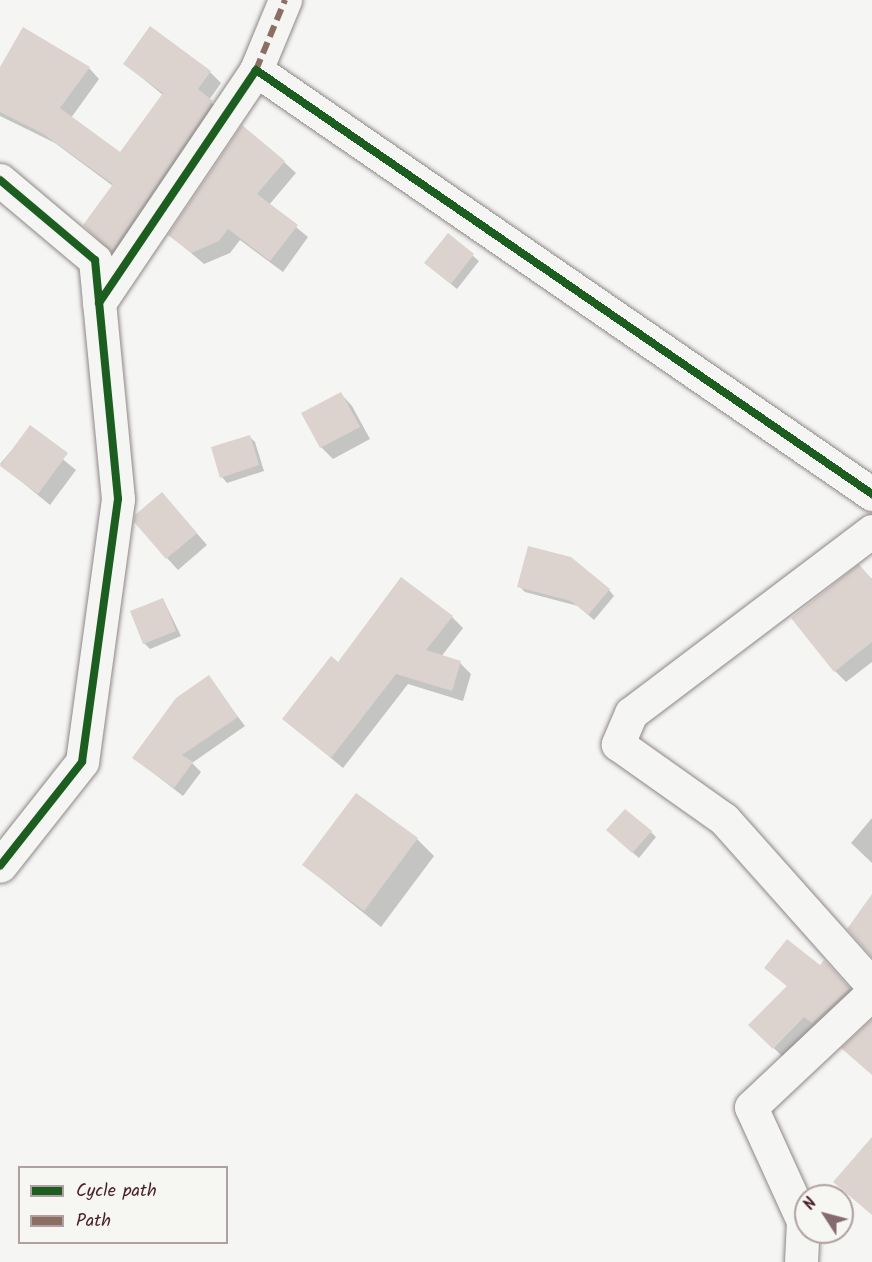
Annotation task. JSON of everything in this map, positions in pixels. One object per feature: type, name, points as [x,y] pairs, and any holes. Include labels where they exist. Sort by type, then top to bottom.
[{"type":"street","points":[[99,303],[256,70],[285,0]]},
{"type":"street","points":[[256,70],[872,494]]},
{"type":"street","points":[[0,180],[94,260],[118,499],[82,762],[0,866]]},
{"type":"street","points":[[872,531],[631,713],[618,744],[724,819],[872,986]]},
{"type":"street","points":[[801,1262],[803,1221],[751,1107],[872,993]]},
{"type":"building","points":[[150,26],[211,71],[198,89],[213,101],[111,252],[83,225],[113,184],[42,133],[0,112],[0,67],[23,27],[90,67],[60,108],[120,152],[163,93],[123,64]]},
{"type":"building","points":[[242,125],[285,161],[257,194],[298,225],[270,261],[228,229],[219,241],[191,253],[168,235]]},
{"type":"building","points":[[448,233],[474,254],[451,284],[424,263]]},
{"type":"building","points":[[341,392],[360,427],[320,448],[301,413]]},
{"type":"building","points":[[30,425],[68,453],[38,494],[0,466]]},
{"type":"building","points":[[250,435],[259,465],[220,478],[211,447]]},
{"type":"building","points":[[162,492],[197,533],[166,559],[134,522],[135,515]]},
{"type":"building","points":[[528,546],[571,557],[610,589],[588,615],[571,601],[517,587]]},
{"type":"building","points":[[859,564],[872,580],[872,642],[834,672],[791,618]]},
{"type":"building","points":[[401,577],[453,616],[426,650],[461,661],[452,691],[396,674],[331,758],[282,719],[331,656],[338,662]]},
{"type":"building","points":[[163,598],[176,631],[143,644],[130,611]]},
{"type":"building","points":[[209,675],[238,717],[182,755],[193,762],[174,788],[132,758],[176,698]]},
{"type":"building","points":[[356,793],[418,838],[364,911],[302,865]]},
{"type":"building","points":[[625,809],[652,831],[632,853],[606,830]]},
{"type":"building","points":[[872,894],[872,957],[847,929]]},
{"type":"building","points":[[787,939],[820,965],[824,960],[850,988],[812,1023],[804,1017],[773,1049],[748,1025],[787,986],[764,968]]},
{"type":"building","points":[[872,1019],[872,1075],[841,1048]]},
{"type":"building","points":[[872,1137],[872,1215],[854,1200],[854,1184],[833,1182]]},
{"type":"marked path","points":[[256,70],[285,0]]},
{"type":"cycle path","points":[[99,303],[256,70],[872,494]]},
{"type":"cycle path","points":[[0,180],[95,260],[118,499],[82,762],[0,866]]}]
